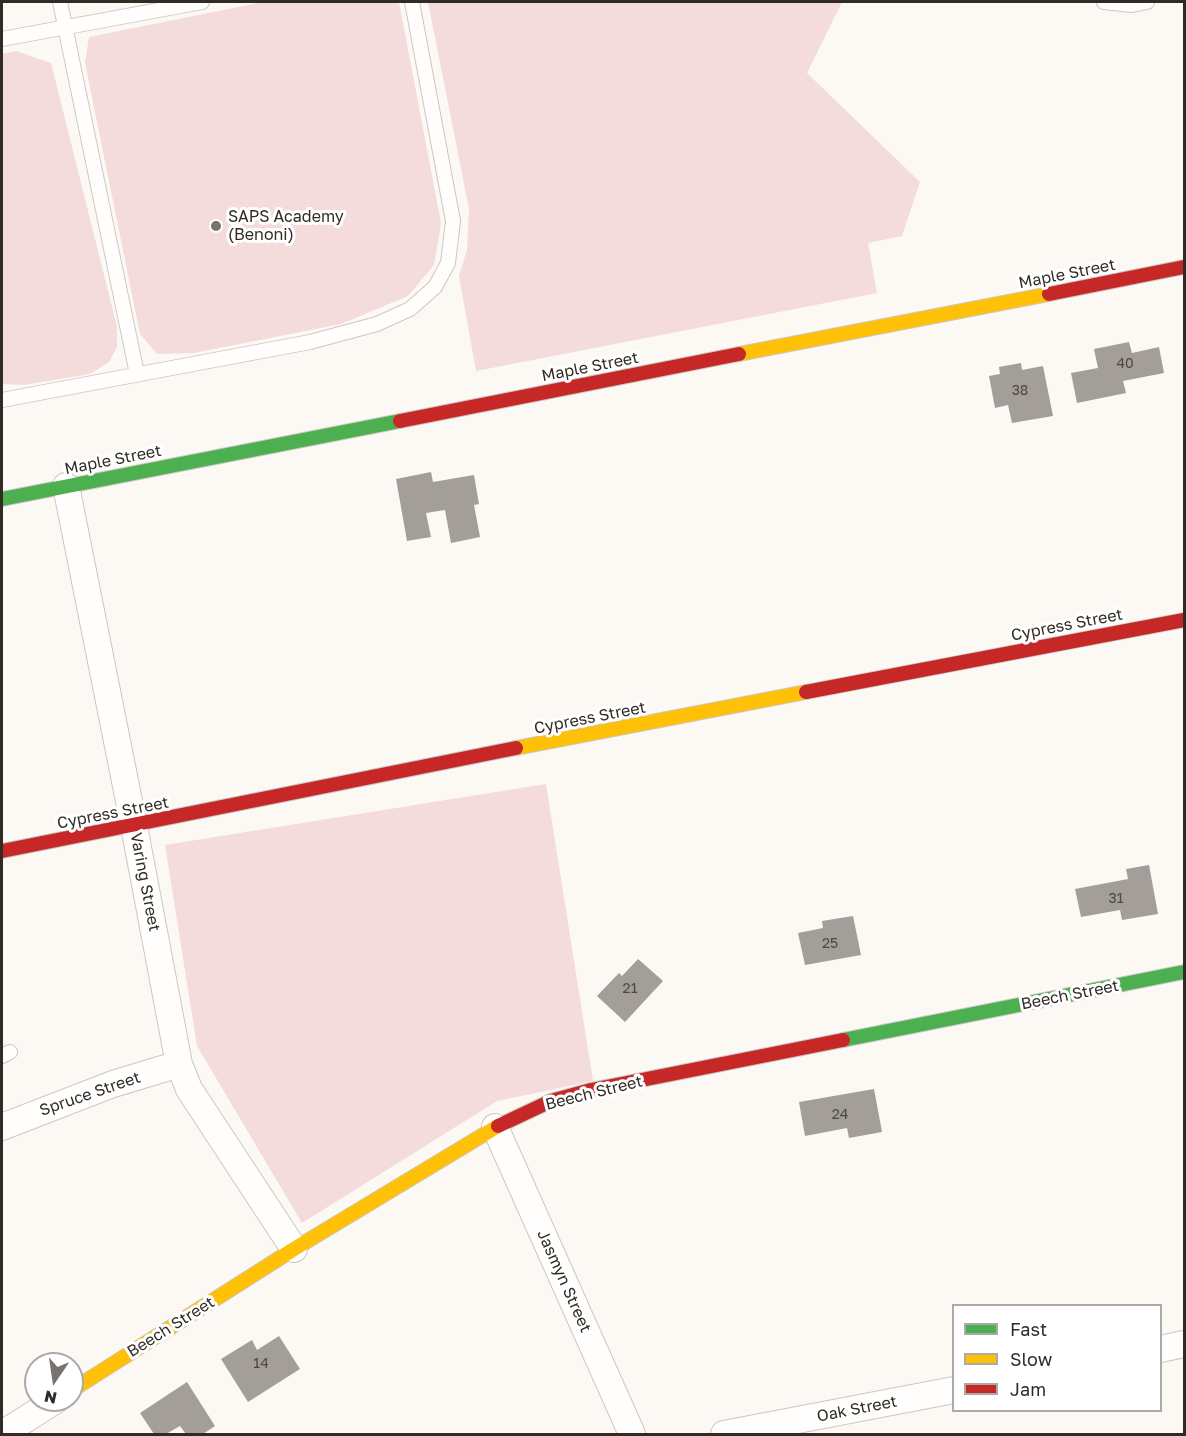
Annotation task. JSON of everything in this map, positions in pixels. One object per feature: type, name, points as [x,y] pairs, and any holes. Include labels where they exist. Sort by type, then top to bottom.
[{"type":"street","name":"Maple Street","points":[[2,499],[1185,267]]},
{"type":"street","name":"Varing Street","points":[[66,486],[179,1064],[189,1089],[294,1249]]},
{"type":"street","name":"Cypress Street","points":[[2,851],[543,743],[1185,620]]},
{"type":"street","name":"Beech Street","points":[[84,1382],[294,1249],[495,1127],[551,1101],[591,1090],[1185,972]]},
{"type":"street","name":"Spruce Street","points":[[2,1127],[113,1084],[179,1064]]},
{"type":"street","name":"Jasmyn Street","points":[[495,1127],[632,1434]]},
{"type":"street","points":[[1162,1349],[1185,1344]]},
{"type":"street","name":"Oak Street","points":[[724,1434],[952,1390]]},
{"type":"street","points":[[2,1434],[37,1412]]},
{"type":"lane","points":[[60,2],[137,374]]},
{"type":"lane","points":[[2,39],[201,2]]},
{"type":"lane","points":[[2,400],[310,342],[377,324],[410,309],[435,287],[448,263],[453,220],[412,2]]},
{"type":"lane","points":[[1104,2],[1132,5],[1147,2]]},
{"type":"shaded area","points":[[263,2],[399,2],[441,223],[434,265],[408,296],[341,324],[194,353],[157,354],[140,334],[85,63],[89,37]]},
{"type":"shaded area","points":[[428,2],[842,2],[807,73],[920,182],[902,236],[868,243],[877,293],[476,371],[459,276],[467,250],[469,209]]},
{"type":"shaded area","points":[[16,51],[51,63],[117,327],[117,347],[109,362],[90,374],[24,385],[2,384],[2,54]]},
{"type":"shaded area","points":[[546,784],[593,1081],[497,1101],[302,1223],[197,1046],[165,845]]},
{"type":"building","points":[[1129,342],[1132,353],[1159,347],[1164,373],[1123,381],[1126,393],[1077,403],[1071,373],[1098,368],[1094,349]]},
{"type":"building","points":[[1021,363],[1022,370],[1043,366],[1053,416],[1012,423],[1008,405],[995,408],[989,376],[1000,374],[999,367]]},
{"type":"building","points":[[431,472],[433,482],[474,475],[479,504],[474,505],[480,537],[451,543],[445,510],[426,513],[431,537],[407,541],[396,479]]},
{"type":"building","points":[[1149,865],[1158,914],[1122,920],[1120,910],[1081,917],[1075,889],[1128,879],[1126,869]]},
{"type":"building","points":[[853,916],[861,955],[805,965],[798,933],[823,928],[822,921]]},
{"type":"building","points":[[638,959],[663,981],[625,1022],[597,996],[619,973],[622,976]]},
{"type":"building","points":[[874,1089],[882,1132],[849,1138],[847,1128],[805,1136],[799,1102]]},
{"type":"building","points":[[279,1336],[300,1369],[248,1402],[221,1359],[252,1340],[257,1350]]},
{"type":"building","points":[[187,1382],[215,1426],[203,1434],[186,1434],[180,1426],[166,1434],[154,1434],[140,1413]]},
{"type":"traffic: fast","points":[[2,499],[400,421]]},
{"type":"traffic: fast","points":[[843,1040],[1184,972]]},
{"type":"traffic: slow","points":[[739,354],[1049,294]]},
{"type":"traffic: slow","points":[[516,748],[806,692]]},
{"type":"traffic: slow","points":[[84,1382],[294,1249],[498,1126]]},
{"type":"traffic: jam","points":[[1049,294],[1184,267]]},
{"type":"traffic: jam","points":[[400,421],[739,354]]},
{"type":"traffic: jam","points":[[806,692],[1184,620]]},
{"type":"traffic: jam","points":[[2,851],[516,748]]},
{"type":"traffic: jam","points":[[498,1126],[551,1101],[591,1090],[843,1040]]},
{"type":"place","name":"SAPS Academy (Benoni)","points":[[216,226]]}]
